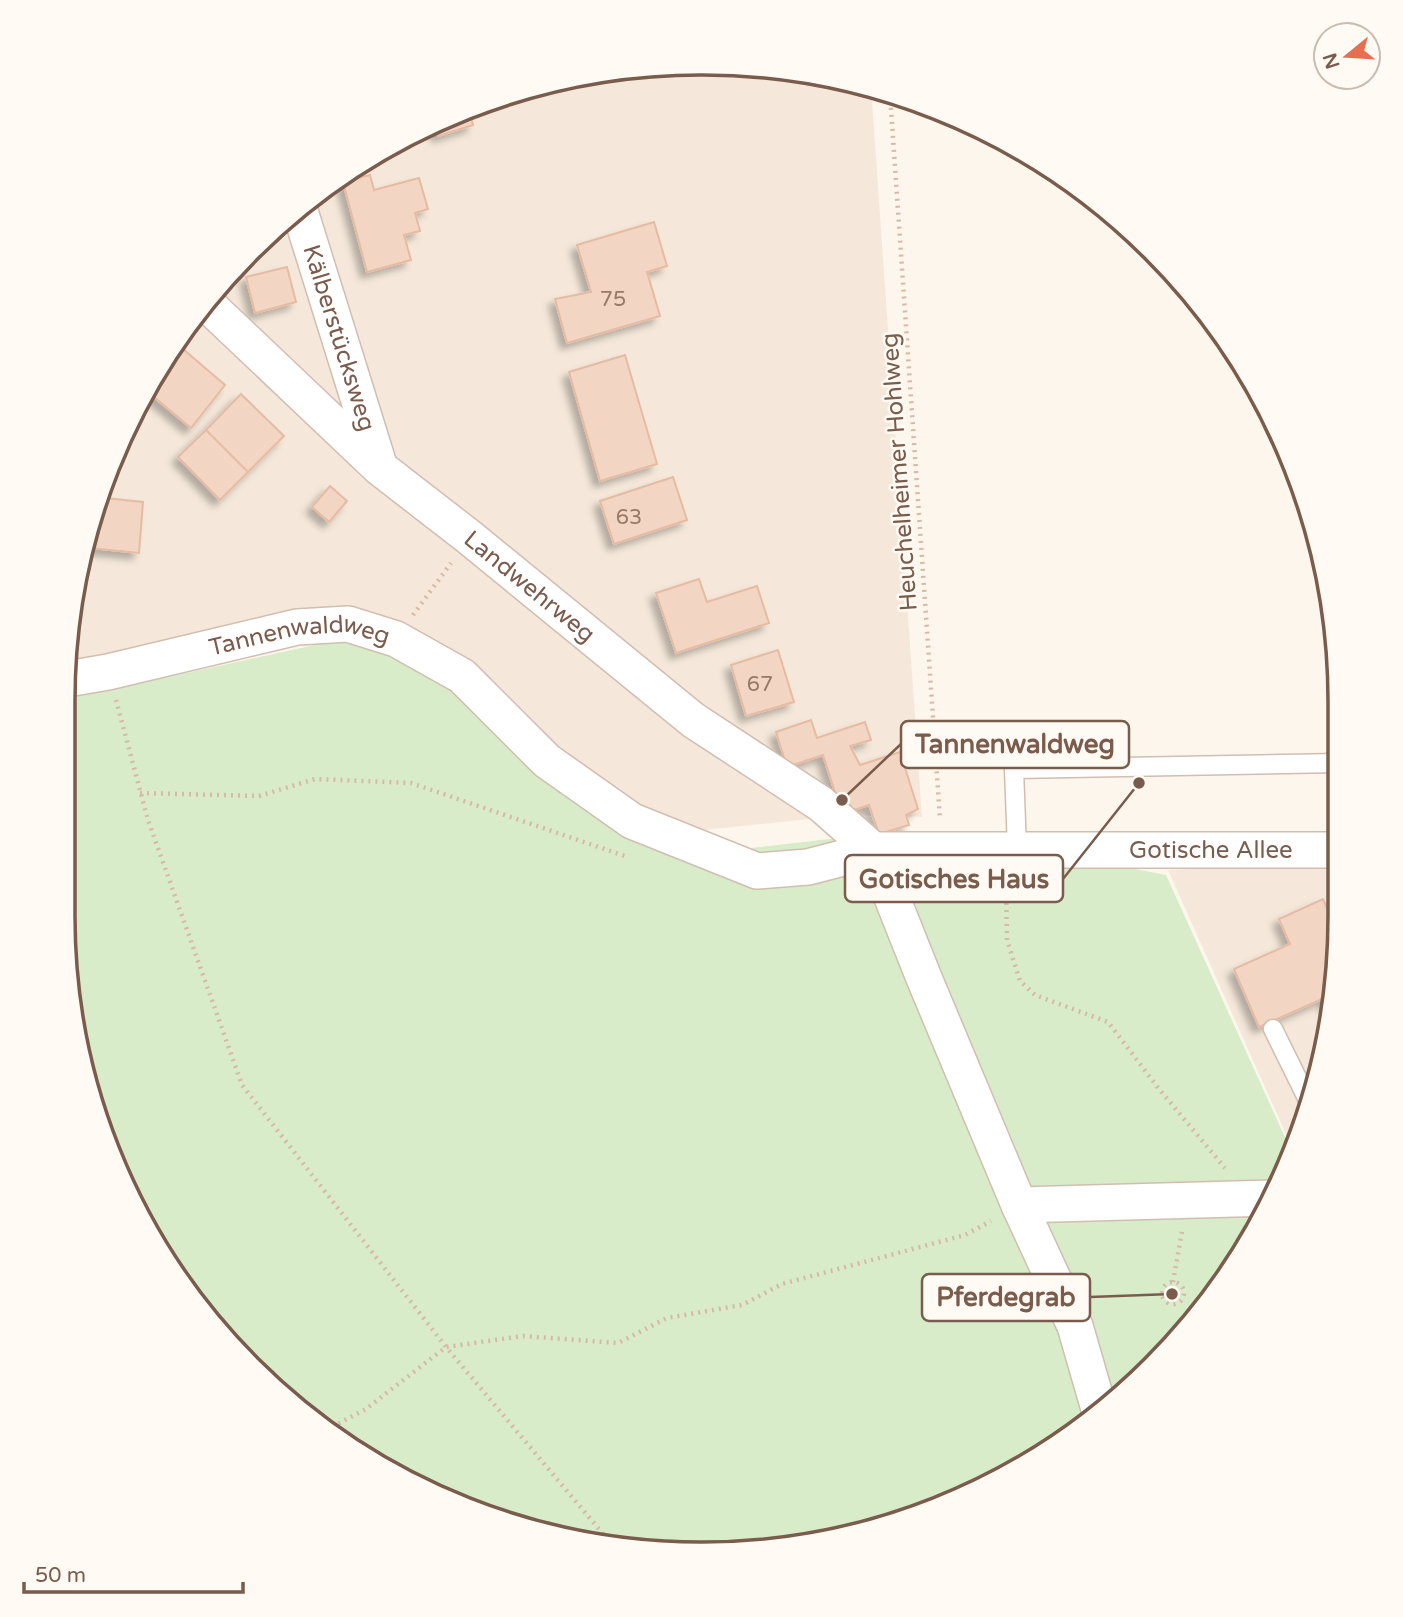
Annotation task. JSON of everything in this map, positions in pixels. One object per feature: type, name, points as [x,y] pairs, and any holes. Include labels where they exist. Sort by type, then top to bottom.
[{"type":"street","name":"Kälberstücksweg","points":[[303,220],[380,468]]},
{"type":"street","name":"Landwehrweg","points":[[213,310],[380,468],[470,537],[693,720],[821,804],[873,850]]},
{"type":"street","name":"Tannenwaldweg","points":[[76,677],[297,627],[348,624],[396,639],[462,676],[547,761],[632,821],[757,871],[808,867],[873,850]]},
{"type":"street","name":"Gotische Allee","points":[[873,850],[1328,850]]},
{"type":"street","points":[[873,850],[1019,1205],[1075,1326],[1097,1401]]},
{"type":"street","points":[[1019,1205],[1260,1198]]},
{"type":"lane","points":[[1011,849],[1014,769],[1328,763]]},
{"type":"lane","points":[[1273,1030],[1303,1090]]},
{"type":"path","name":"Heuchelheimer Hohlweg","points":[[891,105],[942,848]]},
{"type":"path","points":[[396,639],[470,537]]},
{"type":"path","points":[[108,672],[140,793],[242,1086],[446,1347],[602,1533]]},
{"type":"path","points":[[140,793],[259,796],[315,779],[411,783],[632,858]]},
{"type":"path","points":[[1011,849],[1007,940],[1020,981],[1035,995],[1108,1022],[1218,1161],[1261,1197]]},
{"type":"path","points":[[1174,1282],[1187,1200]]},
{"type":"path","points":[[337,1424],[366,1409],[446,1347],[523,1336],[618,1343],[667,1318],[742,1305],[782,1284],[965,1235],[1019,1205]]},
{"type":"path","points":[[1174,1282],[1182,1287],[1183,1297],[1176,1304],[1172,1304],[1164,1300],[1162,1294],[1165,1285],[1174,1282]]},
{"type":"shaded area","points":[[702,75],[783,81],[824,87],[872,99],[922,817],[847,815],[705,830],[616,803],[376,625],[77,669],[87,579],[108,500],[123,462],[159,388],[181,354],[205,320],[259,259],[320,205],[388,159],[462,123],[539,97],[620,81]]},
{"type":"shaded area","points":[[1328,862],[1326,956],[1316,1038],[1287,1137],[1168,870]]},
{"type":"green space","points":[[364,634],[459,677],[545,762],[724,851],[864,835],[1016,846],[1166,875],[1286,1140],[1244,1229],[1198,1297],[1172,1328],[1144,1358],[1083,1412],[1015,1458],[978,1477],[903,1509],[864,1520],[824,1530],[742,1540],[702,1542],[620,1536],[579,1530],[500,1509],[388,1458],[320,1412],[289,1386],[259,1358],[205,1297],[159,1229],[140,1192],[108,1117],[97,1078],[87,1038],[77,956],[75,694],[110,690]]},
{"type":"building","points":[[472,119],[473,125],[438,134]]},
{"type":"building","points":[[370,175],[374,190],[419,178],[428,209],[415,213],[420,231],[404,235],[411,260],[367,272],[345,188],[359,178]]},
{"type":"building","points":[[654,222],[667,266],[647,272],[660,316],[567,343],[555,299],[591,292],[577,245]]},
{"type":"building","points":[[287,267],[296,302],[255,313],[246,277]]},
{"type":"building","points":[[184,350],[225,385],[191,428],[154,397]]},
{"type":"building","points":[[625,355],[657,464],[600,481],[569,372]]},
{"type":"building","points":[[241,394],[284,436],[248,472],[206,430]]},
{"type":"building","points":[[206,430],[248,472],[220,500],[178,457]]},
{"type":"building","points":[[673,477],[687,520],[614,544],[600,501]]},
{"type":"building","points":[[330,486],[347,501],[329,522],[312,507]]},
{"type":"building","points":[[109,498],[143,502],[139,553],[95,548]]},
{"type":"building","points":[[699,579],[707,602],[757,586],[769,623],[676,653],[656,593]]},
{"type":"building","points":[[778,650],[794,702],[746,716],[731,665]]},
{"type":"building","points":[[811,720],[817,738],[865,722],[871,740],[850,746],[860,765],[900,752],[918,809],[906,815],[909,825],[879,834],[869,805],[842,814],[823,755],[787,767],[776,732]]},
{"type":"building","points":[[1323,899],[1328,916],[1322,999],[1259,1027],[1234,969],[1290,944],[1279,919]]},
{"type":"place","name":"Gotisches Haus","points":[[1139,783]]},
{"type":"place","name":"Tannenwaldweg","points":[[842,800]]},
{"type":"place","name":"Pferdegrab","points":[[1172,1294]]}]
